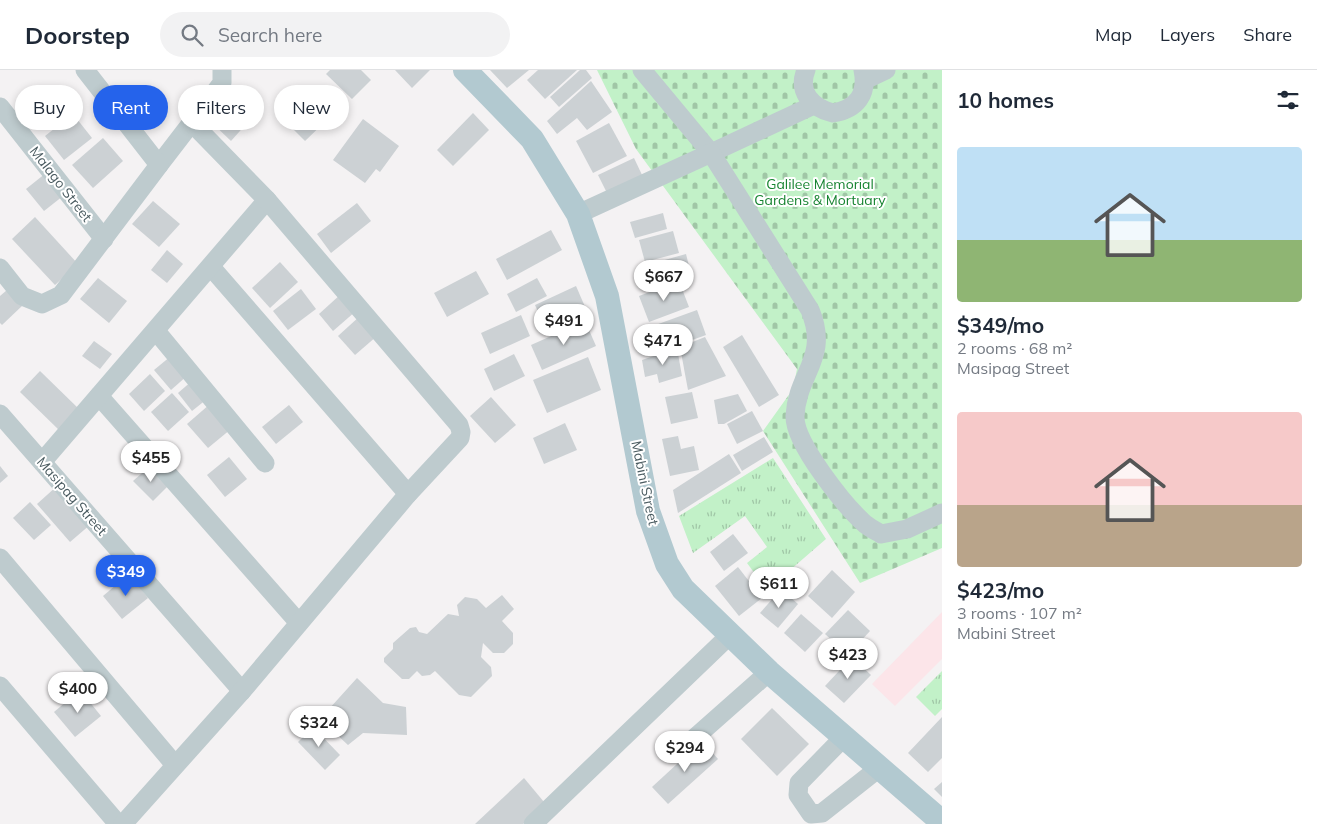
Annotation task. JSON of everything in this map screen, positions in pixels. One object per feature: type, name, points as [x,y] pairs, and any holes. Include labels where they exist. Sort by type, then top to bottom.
[{"type":"main road","name":"Mabini Street","points":[[465,70],[532,140],[578,214],[607,296],[648,511],[668,564],[683,589],[769,672],[942,822]]},
{"type":"street","points":[[85,70],[159,165]]},
{"type":"street","points":[[220,85],[222,70]]},
{"type":"street","points":[[642,70],[711,153],[816,322],[817,352],[801,388],[795,417],[800,440],[840,497],[866,525],[881,534],[907,529],[942,513]]},
{"type":"street","points":[[806,70],[803,87],[807,97],[814,105],[833,113],[844,111],[860,99],[864,75],[886,70]]},
{"type":"street","points":[[578,214],[814,105]]},
{"type":"street","name":"Malago Street","points":[[0,107],[104,239]]},
{"type":"street","points":[[0,268],[22,296],[42,304],[61,295],[185,130]]},
{"type":"street","points":[[123,824],[242,690],[408,494],[460,438],[462,432],[459,425],[268,200],[199,130]]},
{"type":"street","points":[[42,462],[268,200]]},
{"type":"street","points":[[211,267],[408,494]]},
{"type":"street","points":[[156,331],[265,463]]},
{"type":"street","points":[[99,396],[299,623]]},
{"type":"street","name":"Masipag Street","points":[[0,414],[242,690]]},
{"type":"street","points":[[0,558],[174,765]]},
{"type":"street","points":[[533,824],[730,634]]},
{"type":"street","points":[[682,749],[769,672]]},
{"type":"street","points":[[0,686],[118,824]]},
{"type":"street","points":[[844,737],[799,783],[798,795],[811,814],[822,813],[880,768]]},
{"type":"shaded area","points":[[942,612],[942,659],[895,706],[872,684]]},
{"type":"green space","name":"Galilee Memorial Gardens & Mortuary","points":[[597,70],[942,70],[942,548],[860,583],[763,431],[793,389],[797,369],[636,149]]},
{"type":"green space","points":[[773,458],[826,539],[767,590],[747,563],[767,547],[745,516],[693,553],[679,516]]},
{"type":"green space","points":[[942,671],[942,709],[935,716],[916,697]]},
{"type":"building","points":[[330,70],[361,70],[371,80],[352,99],[349,96],[349,85],[337,85],[326,74]]},
{"type":"building","points":[[395,70],[430,70],[412,88]]},
{"type":"building","points":[[490,70],[529,70],[507,88]]},
{"type":"building","points":[[538,70],[577,70],[545,99],[527,80]]},
{"type":"building","points":[[580,70],[586,70],[592,78],[559,107],[550,97]]},
{"type":"building","points":[[591,81],[612,112],[587,130],[577,118],[557,134],[547,121]]},
{"type":"building","points":[[473,113],[489,130],[453,166],[437,150]]},
{"type":"building","points":[[363,119],[399,146],[380,172],[376,169],[365,183],[333,160]]},
{"type":"building","points":[[609,123],[627,156],[593,173],[576,141]]},
{"type":"building","points":[[83,127],[92,138],[64,160],[45,136],[53,130],[83,130]]},
{"type":"building","points":[[219,130],[241,130],[231,141]]},
{"type":"building","points":[[294,130],[316,130],[305,141]]},
{"type":"building","points":[[103,138],[123,161],[93,188],[72,165]]},
{"type":"building","points":[[634,158],[643,177],[608,195],[598,175]]},
{"type":"building","points":[[46,173],[63,196],[44,211],[26,189]]},
{"type":"building","points":[[153,201],[180,224],[159,247],[132,224]]},
{"type":"building","points":[[357,203],[371,221],[331,253],[317,234]]},
{"type":"building","points":[[663,213],[667,229],[635,238],[630,222]]},
{"type":"building","points":[[35,217],[78,264],[55,285],[12,239]]},
{"type":"building","points":[[551,230],[562,250],[507,280],[496,259]]},
{"type":"building","points":[[673,231],[679,253],[645,262],[639,240]]},
{"type":"building","points":[[167,250],[183,264],[167,283],[151,270]]},
{"type":"building","points":[[686,254],[691,274],[659,283],[654,263]]},
{"type":"building","points":[[280,262],[298,282],[270,308],[252,288]]},
{"type":"building","points":[[476,271],[489,294],[447,317],[434,293]]},
{"type":"building","points":[[98,278],[127,301],[109,323],[80,299]]},
{"type":"building","points":[[537,278],[547,296],[516,312],[507,294]]},
{"type":"building","points":[[679,281],[689,307],[649,322],[639,296]]},
{"type":"building","points":[[576,286],[589,316],[548,334],[535,305]]},
{"type":"building","points":[[301,289],[316,309],[288,330],[273,311]]},
{"type":"building","points":[[7,290],[22,306],[2,325],[0,323],[0,296]]},
{"type":"building","points":[[341,294],[356,311],[333,331],[319,314]]},
{"type":"building","points":[[697,310],[706,335],[659,352],[650,327]]},
{"type":"building","points":[[521,315],[530,336],[490,354],[481,333]]},
{"type":"building","points":[[360,316],[377,336],[355,355],[338,336]]},
{"type":"building","points":[[585,321],[596,346],[542,370],[531,345]]},
{"type":"building","points":[[742,335],[779,395],[759,407],[723,347]]},
{"type":"building","points":[[705,337],[726,376],[688,390],[680,347]]},
{"type":"building","points":[[94,341],[112,354],[100,369],[82,356]]},
{"type":"building","points":[[677,348],[682,376],[659,383],[657,374],[645,377],[642,360]]},
{"type":"building","points":[[514,354],[525,376],[494,391],[484,369]]},
{"type":"building","points":[[171,356],[188,375],[171,390],[154,370]]},
{"type":"building","points":[[588,357],[601,390],[547,413],[533,380]]},
{"type":"building","points":[[40,371],[80,410],[60,431],[20,392]]},
{"type":"building","points":[[150,374],[165,391],[144,411],[129,394]]},
{"type":"building","points":[[193,380],[207,399],[192,411],[178,393]]},
{"type":"building","points":[[692,392],[698,418],[671,424],[665,397]]},
{"type":"building","points":[[172,393],[189,412],[168,431],[151,412]]},
{"type":"building","points":[[738,394],[747,411],[724,424],[718,424],[714,400]]},
{"type":"building","points":[[491,397],[516,425],[495,443],[470,416]]},
{"type":"building","points":[[210,404],[231,429],[208,448],[187,424]]},
{"type":"building","points":[[289,405],[303,422],[276,444],[262,427]]},
{"type":"building","points":[[752,411],[763,431],[737,444],[727,424]]},
{"type":"building","points":[[565,423],[577,450],[544,464],[533,438]]},
{"type":"building","points":[[678,436],[681,449],[694,446],[699,470],[670,476],[662,439]]},
{"type":"building","points":[[764,437],[773,452],[742,471],[733,455]]},
{"type":"building","points":[[729,454],[741,473],[678,513],[673,490]]},
{"type":"building","points":[[229,457],[247,479],[225,497],[207,475]]},
{"type":"building","points":[[0,466],[8,476],[0,483]]},
{"type":"building","points":[[150,466],[169,485],[153,501],[133,481]]},
{"type":"building","points":[[57,486],[91,524],[70,542],[37,504]]},
{"type":"building","points":[[30,502],[51,525],[34,540],[13,518]]},
{"type":"building","points":[[733,534],[748,553],[724,571],[710,552]]},
{"type":"building","points":[[738,567],[762,598],[739,616],[715,586]]},
{"type":"building","points":[[832,570],[855,592],[832,618],[808,596]]},
{"type":"building","points":[[129,574],[148,598],[122,619],[103,596]]},
{"type":"building","points":[[781,589],[798,604],[778,628],[760,613]]},
{"type":"building","points":[[502,595],[514,609],[502,621],[513,633],[513,644],[504,653],[493,653],[483,643],[481,657],[491,667],[492,676],[471,697],[459,695],[435,671],[430,675],[422,676],[417,671],[409,679],[402,679],[384,662],[384,658],[393,649],[393,643],[410,628],[416,627],[419,632],[427,634],[448,614],[459,616],[457,605],[465,597],[477,599],[486,608]]},
{"type":"building","points":[[848,610],[870,631],[848,655],[825,634]]},
{"type":"building","points":[[801,614],[823,633],[805,652],[784,633]]},
{"type":"building","points":[[852,657],[871,675],[844,703],[825,686]]},
{"type":"building","points":[[357,678],[383,703],[406,707],[407,735],[363,733],[348,745],[320,719]]},
{"type":"building","points":[[80,690],[101,716],[75,737],[54,712]]},
{"type":"building","points":[[772,708],[809,744],[777,776],[741,739]]},
{"type":"building","points":[[942,717],[942,758],[928,772],[908,753]]},
{"type":"building","points":[[313,727],[340,755],[325,770],[298,742]]},
{"type":"building","points":[[702,741],[718,759],[668,804],[652,787]]},
{"type":"building","points":[[524,778],[544,802],[523,824],[475,824]]},
{"type":"building","points":[[942,782],[942,797],[934,789]]}]
